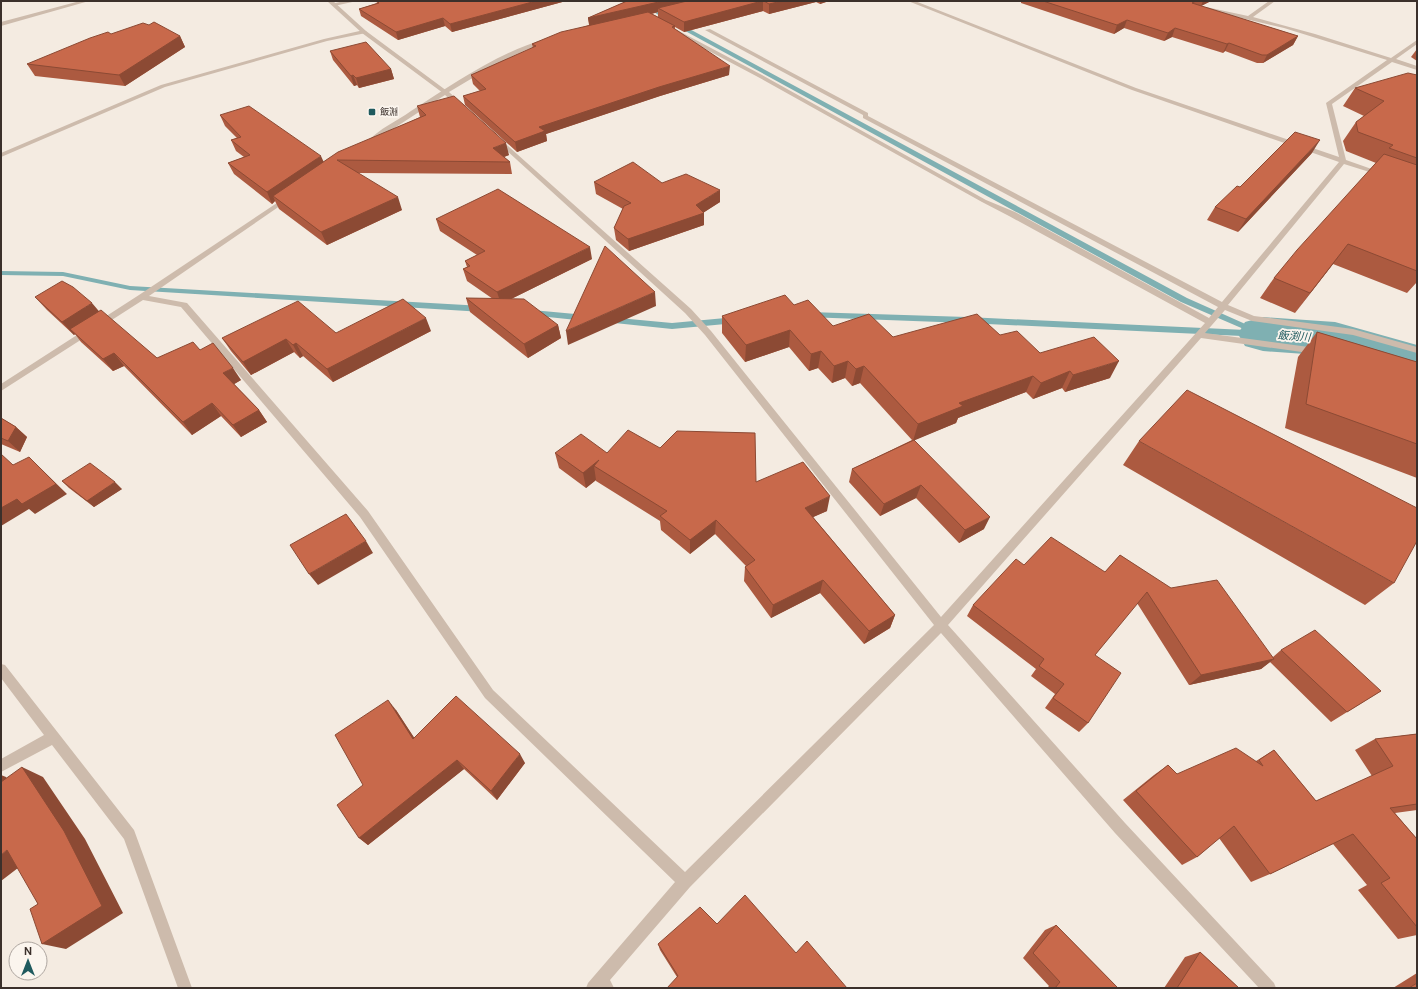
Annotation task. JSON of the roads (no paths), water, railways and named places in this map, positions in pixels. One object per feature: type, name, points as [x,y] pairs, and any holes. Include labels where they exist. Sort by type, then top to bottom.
[{"type":"street","points":[[1,24],[86,1]]},
{"type":"street","points":[[332,3],[354,1]]},
{"type":"street","points":[[911,1],[1134,89],[1388,176]]},
{"type":"street","points":[[1249,18],[1272,1]]},
{"type":"street","points":[[332,3],[364,32],[445,92],[463,108]]},
{"type":"street","points":[[1200,8],[1249,18],[1392,59],[1417,68]]},
{"type":"street","points":[[670,28],[760,76],[984,201],[1012,214],[1210,322]]},
{"type":"street","points":[[708,30],[866,114],[865,117],[1223,307],[1252,318],[1354,332],[1417,350]]},
{"type":"street","points":[[1,155],[164,86],[326,40],[364,32]]},
{"type":"street","points":[[363,146],[445,92],[498,60],[539,43],[551,40]]},
{"type":"street","points":[[1343,161],[1329,103],[1417,42]]},
{"type":"street","points":[[493,135],[689,313],[708,333],[941,625],[1120,828],[1269,988]]},
{"type":"street","points":[[600,985],[685,882],[941,625],[1200,335],[1343,161]]},
{"type":"street","points":[[1,388],[145,296],[292,195]]},
{"type":"street","points":[[145,296],[184,305],[364,514],[489,694],[685,882]]},
{"type":"street","points":[[1200,335],[1329,352]]},
{"type":"street","points":[[1,669],[129,835],[185,988]]},
{"type":"street","points":[[1,766],[53,737]]},
{"type":"waterway","points":[[641,1],[669,20],[1184,300],[1257,332]]},
{"type":"waterway","points":[[1,273],[63,274],[130,288],[483,309]]},
{"type":"waterway","points":[[532,313],[586,318]]},
{"type":"waterway","points":[[809,315],[967,320],[1263,334]]},
{"type":"waterway","points":[[608,320],[672,326],[736,320]]},
{"type":"waterway","name":"飯渕川","points":[[1263,334],[1335,339],[1417,363]]},
{"type":"place","name":"飯淵","points":[[372,112]]}]
